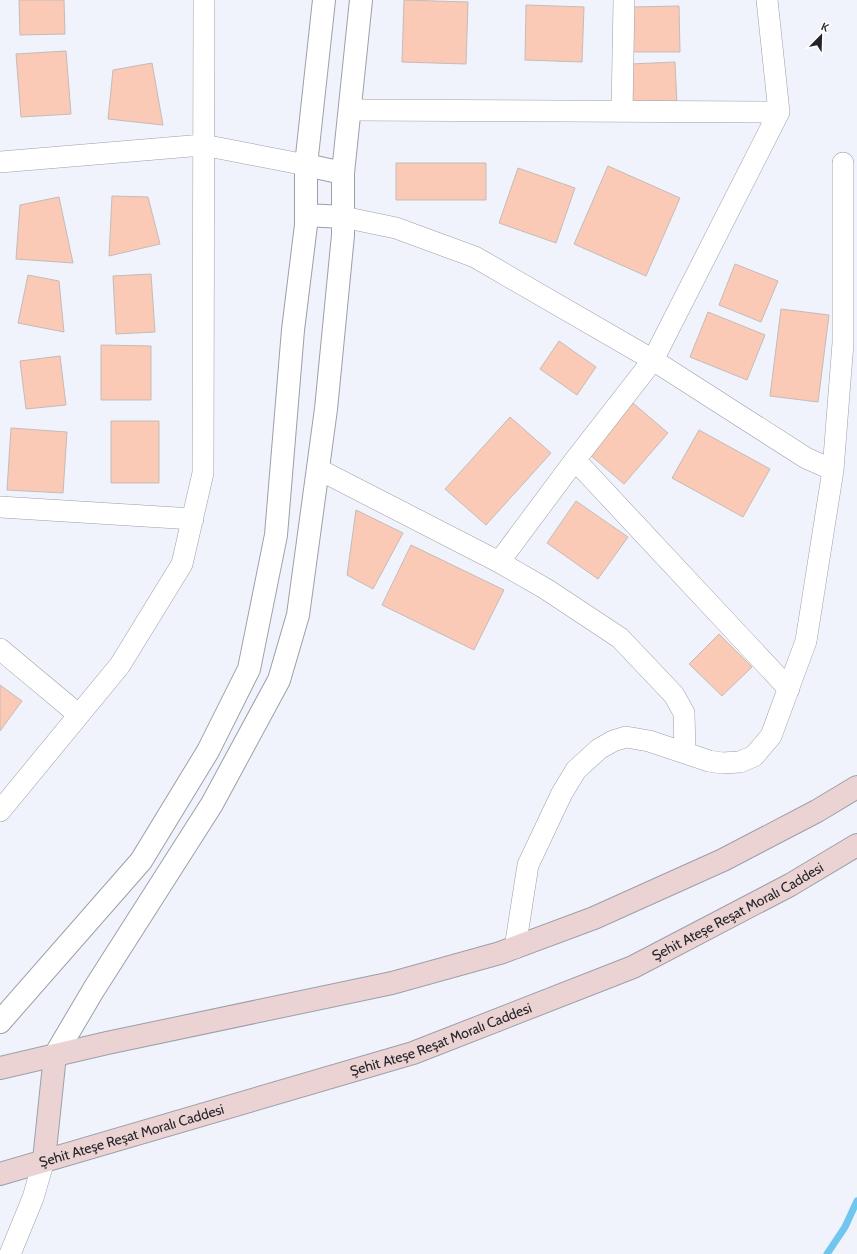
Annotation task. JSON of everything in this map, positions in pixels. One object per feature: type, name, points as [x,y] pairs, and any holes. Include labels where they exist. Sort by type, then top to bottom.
[{"type":"main road","points":[[0,1068],[107,1043],[392,983],[500,953],[594,918],[723,860],[817,812],[857,787]]},
{"type":"main road","name":"Şehit Ateşe Reşat Moralı Caddesi","points":[[0,1174],[413,1053],[633,967],[790,886],[857,845]]},
{"type":"main road","points":[[44,1160],[56,1055]]},
{"type":"street","points":[[0,811],[120,665],[182,564],[203,474],[204,0]]},
{"type":"street","points":[[0,1022],[141,861],[208,751],[249,669],[276,534],[293,330],[306,226],[306,165],[324,0]]},
{"type":"street","points":[[56,1055],[94,989],[212,804],[279,680],[298,614],[318,469],[343,235],[343,173],[361,0]]},
{"type":"street","points":[[622,111],[624,0]]},
{"type":"street","points":[[499,562],[575,460],[653,360],[779,112],[767,0]]},
{"type":"street","points":[[350,110],[779,112]]},
{"type":"street","points":[[0,162],[203,145],[343,173]]},
{"type":"street","points":[[515,948],[528,865],[562,793],[576,770],[600,749],[612,741],[626,737],[648,741],[709,761],[722,763],[740,762],[754,756],[771,736],[806,641],[834,470],[843,343],[843,163]]},
{"type":"street","points":[[306,215],[343,217],[396,228],[475,257],[653,360],[806,458],[834,470]]},
{"type":"street","points":[[575,460],[789,689]]},
{"type":"street","points":[[318,469],[499,562],[546,589],[620,638],[674,695],[684,713],[685,752]]},
{"type":"street","points":[[0,507],[193,519]]},
{"type":"street","points":[[0,649],[79,715]]},
{"type":"street","points":[[10,1254],[32,1198],[44,1160]]},
{"type":"building","points":[[19,0],[64,0],[65,34],[20,35]]},
{"type":"building","points":[[404,0],[468,2],[466,64],[402,62]]},
{"type":"building","points":[[526,5],[584,7],[582,62],[525,60]]},
{"type":"building","points":[[679,6],[680,52],[633,52],[632,7]]},
{"type":"building","points":[[66,51],[71,114],[21,117],[16,54]]},
{"type":"building","points":[[675,62],[677,105],[631,106],[630,64]]},
{"type":"building","points":[[152,63],[163,125],[108,119],[113,70]]},
{"type":"building","points":[[396,163],[486,163],[486,200],[396,200]]},
{"type":"building","points":[[608,166],[680,198],[646,276],[574,244]]},
{"type":"building","points":[[518,168],[575,188],[556,243],[499,223]]},
{"type":"building","points":[[112,196],[148,197],[160,244],[109,256]]},
{"type":"building","points":[[59,197],[73,263],[16,259],[20,205]]},
{"type":"building","points":[[735,264],[778,281],[761,322],[719,305]]},
{"type":"building","points":[[151,274],[155,332],[116,334],[113,276]]},
{"type":"building","points":[[28,275],[59,281],[64,332],[18,323]]},
{"type":"building","points":[[781,309],[829,315],[818,402],[770,396]]},
{"type":"building","points":[[708,312],[765,335],[747,380],[690,357]]},
{"type":"building","points":[[559,341],[596,367],[577,395],[540,369]]},
{"type":"building","points":[[101,345],[151,346],[151,400],[101,400]]},
{"type":"building","points":[[60,356],[66,405],[26,409],[20,361]]},
{"type":"building","points":[[633,403],[668,433],[624,484],[589,454]]},
{"type":"building","points":[[510,417],[551,453],[486,525],[445,489]]},
{"type":"building","points":[[111,421],[159,421],[159,483],[111,483]]},
{"type":"building","points":[[11,428],[67,432],[63,493],[7,490]]},
{"type":"building","points":[[699,430],[770,469],[743,517],[672,478]]},
{"type":"building","points":[[576,501],[628,537],[598,579],[547,543]]},
{"type":"building","points":[[356,510],[403,533],[373,589],[347,575]]},
{"type":"building","points":[[411,545],[504,590],[474,650],[382,605]]},
{"type":"building","points":[[719,634],[752,667],[722,696],[689,664]]},
{"type":"building","points":[[0,685],[22,701],[0,731]]},
{"type":"waterway","points":[[827,1254],[845,1227],[857,1201]]}]
